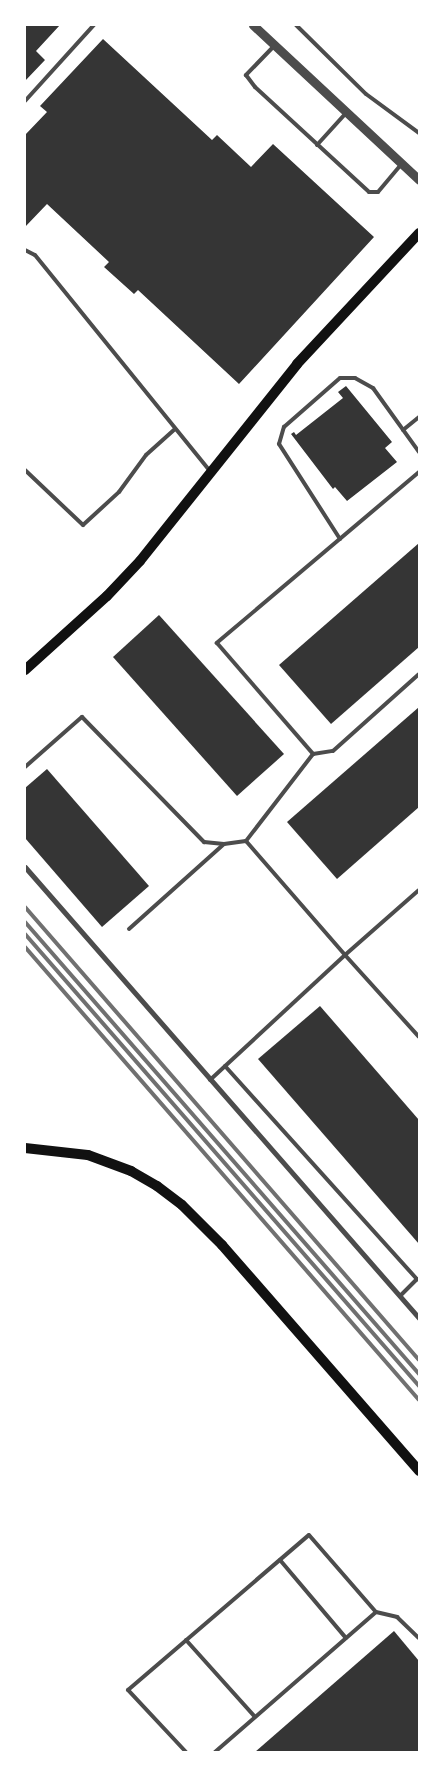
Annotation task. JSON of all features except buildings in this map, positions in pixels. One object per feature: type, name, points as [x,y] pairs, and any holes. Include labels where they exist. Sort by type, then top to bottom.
[{"type":"main road","points":[[25,670],[107,596],[140,561],[297,364],[419,233]]},
{"type":"main road","points":[[25,1148],[96,1158],[131,1171],[157,1186],[182,1205],[222,1245],[419,1471]]},
{"type":"street","points":[[253,25],[403,163],[419,180]]},
{"type":"street","points":[[25,867],[419,1318]]},
{"type":"lane","points":[[25,101],[94,25]]},
{"type":"lane","points":[[296,25],[366,94],[419,133]]},
{"type":"lane","points":[[275,45],[246,75],[255,87],[317,145],[369,192],[378,192],[403,163]]},
{"type":"lane","points":[[317,145],[347,112]]},
{"type":"lane","points":[[25,250],[35,255],[211,472]]},
{"type":"lane","points":[[340,539],[279,444],[284,426],[340,378],[355,378],[373,388],[419,452]]},
{"type":"lane","points":[[403,430],[419,417]]},
{"type":"lane","points":[[25,470],[83,525],[119,492],[146,455],[175,429]]},
{"type":"lane","points":[[313,754],[217,643],[419,472]]},
{"type":"lane","points":[[25,767],[82,717],[204,842],[224,844],[246,841],[313,754],[333,751],[419,674]]},
{"type":"lane","points":[[246,841],[419,1037]]},
{"type":"lane","points":[[129,929],[224,844]]},
{"type":"lane","points":[[210,1080],[345,955],[419,890]]},
{"type":"lane","points":[[225,1066],[418,1279],[400,1296]]},
{"type":"lane","points":[[186,1752],[128,1690],[309,1535],[376,1612],[397,1617],[419,1638]]},
{"type":"lane","points":[[280,1560],[346,1638]]},
{"type":"lane","points":[[215,1752],[376,1612]]},
{"type":"lane","points":[[186,1640],[255,1718]]},
{"type":"railway","points":[[25,907],[419,1360]]},
{"type":"railway","points":[[25,922],[419,1374]]},
{"type":"railway","points":[[25,934],[419,1386]]},
{"type":"railway","points":[[25,947],[419,1400]]}]
